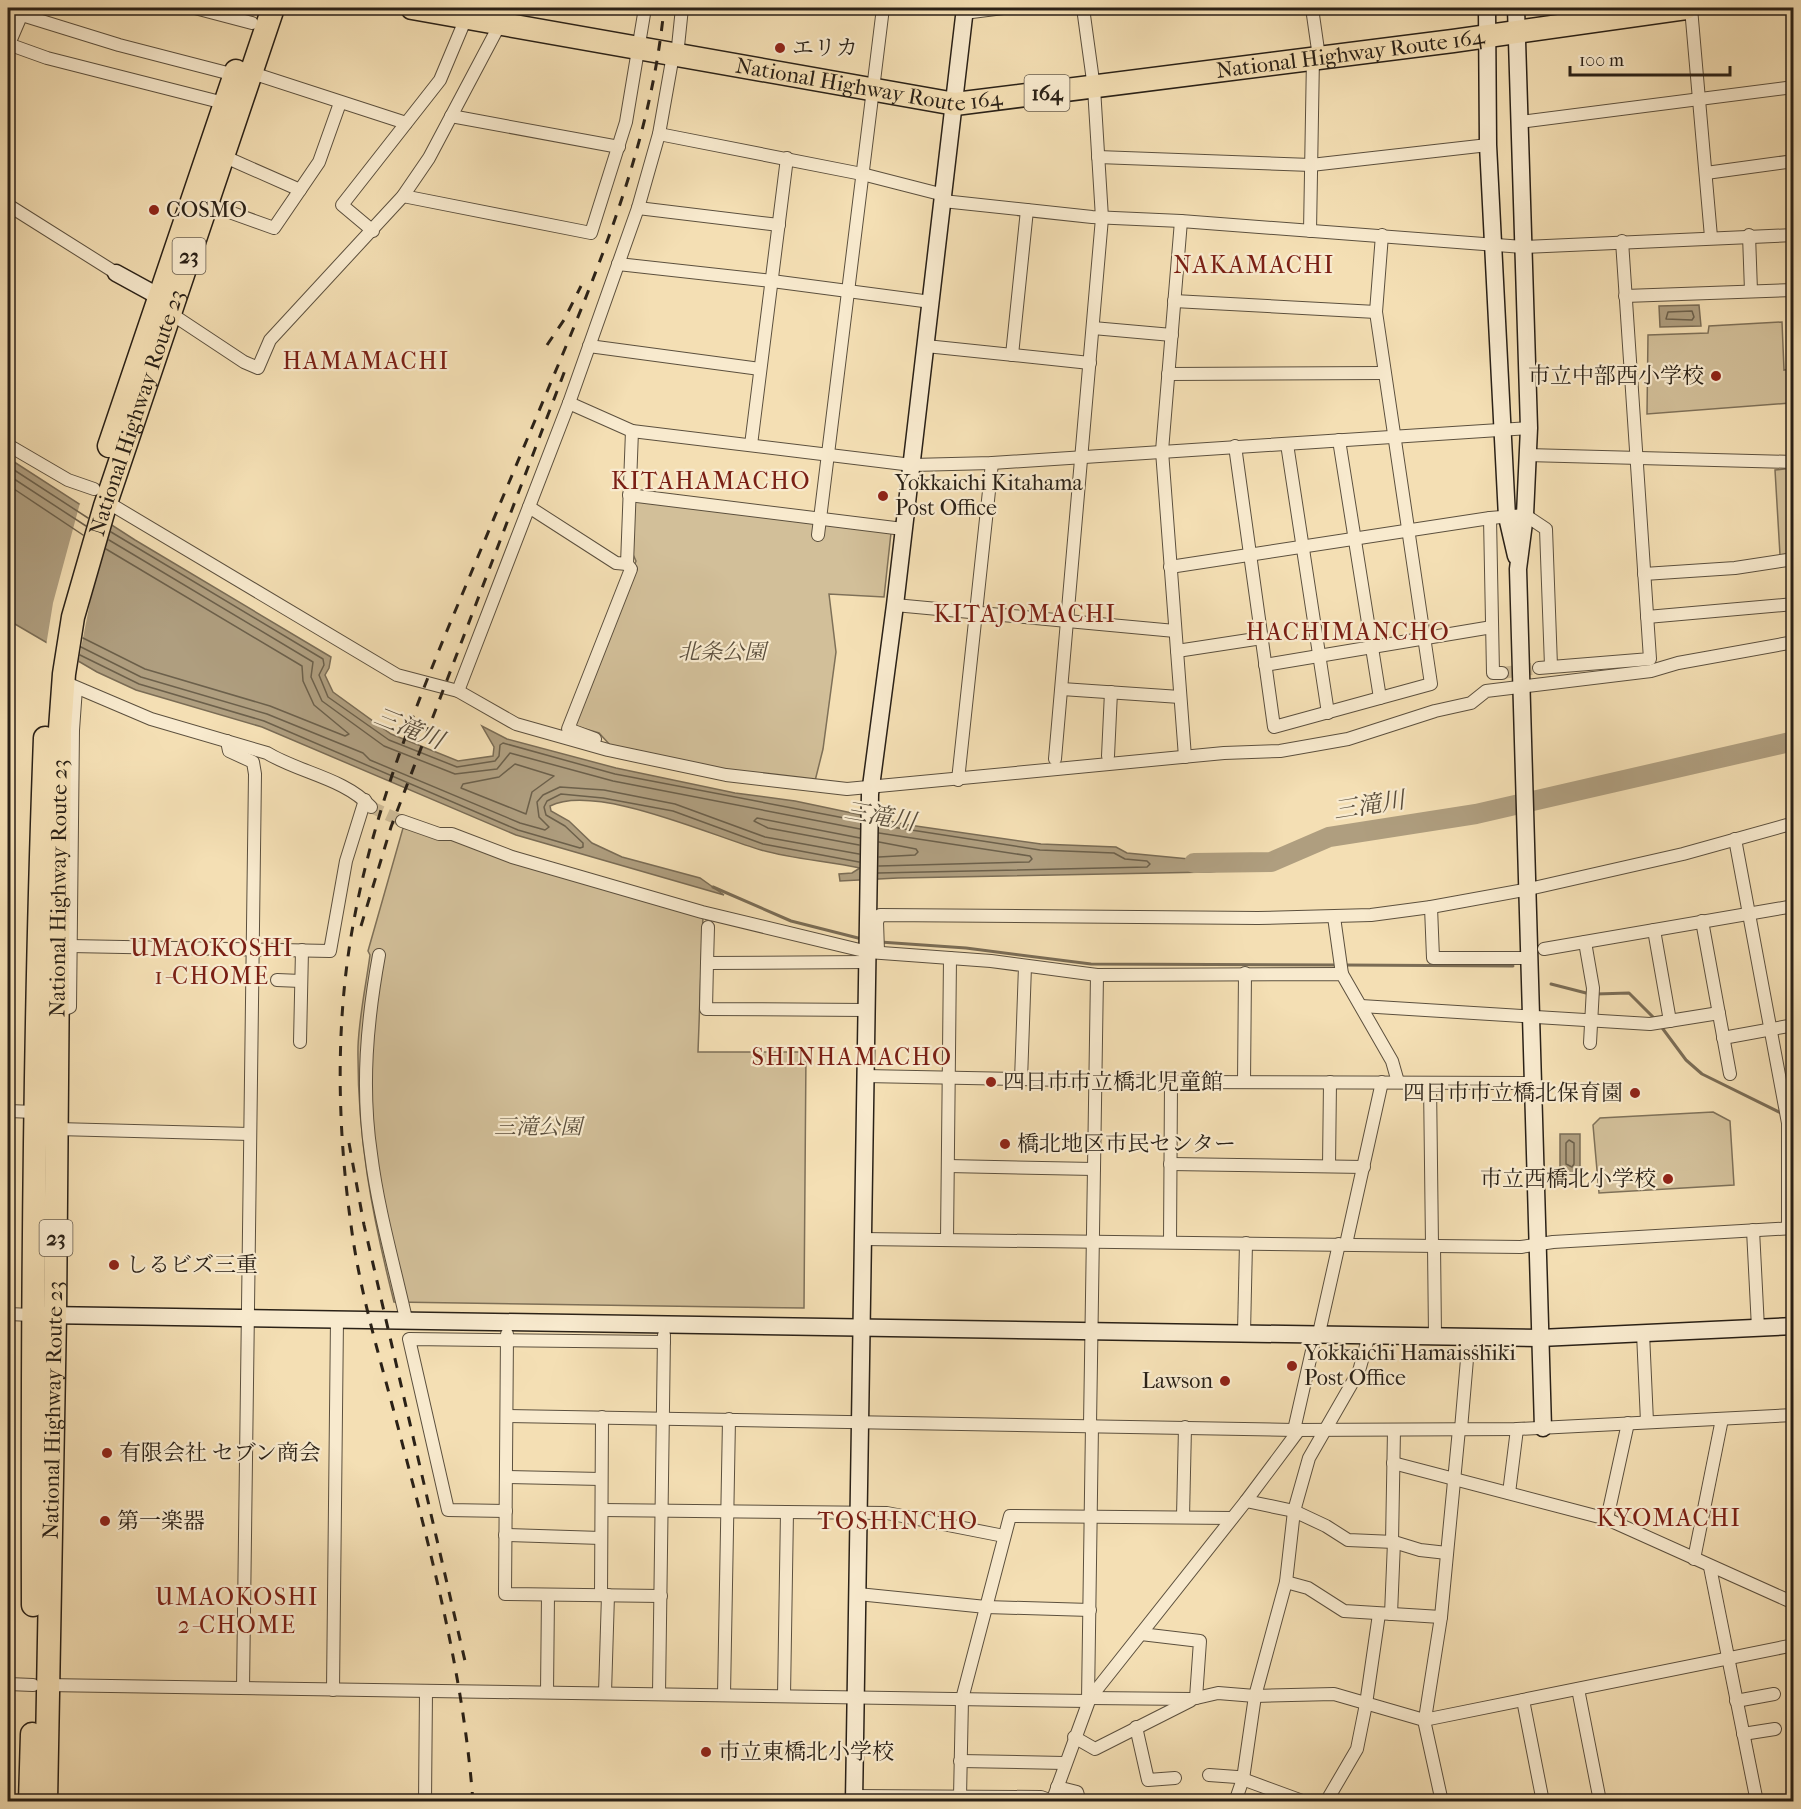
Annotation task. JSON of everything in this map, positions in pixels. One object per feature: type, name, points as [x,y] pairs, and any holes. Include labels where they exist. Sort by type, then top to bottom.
[{"type":"highway","name":"National Highway Route 23","points":[[44,1315],[57,1129],[60,729],[64,678],[62,605],[100,499],[164,305],[224,104],[243,74],[273,8]]},
{"type":"highway","name":"National Highway Route 164","points":[[412,8],[471,15],[500,24],[955,104],[1488,37],[1619,13],[1686,8]]},
{"type":"highway","name":"National Highway Route 23","points":[[164,305],[207,204],[243,74],[255,15]]},
{"type":"highway","name":"National Highway Route 23","points":[[46,1802],[40,1685],[44,1315],[35,1112],[45,744],[64,678]]},
{"type":"highway","name":"National Highway Route 23","points":[[30,1802],[40,1685]]},
{"type":"street","points":[[195,8],[255,15]]},
{"type":"street","points":[[403,196],[591,233],[619,147],[630,103],[645,8]]},
{"type":"street","points":[[458,690],[569,403],[638,208],[659,134],[682,8]]},
{"type":"street","points":[[818,535],[883,8]]},
{"type":"street","points":[[1003,8],[965,10],[912,465],[871,790],[872,953],[866,1010],[854,1799],[1041,1797],[1052,1801],[1064,1763],[1089,1700],[1246,1501],[1296,1430],[1317,1333],[1364,1167],[1382,1082]]},
{"type":"street","points":[[1055,759],[1102,218],[1094,88],[1083,8]]},
{"type":"street","points":[[1310,231],[1316,57],[1312,8]]},
{"type":"street","points":[[1487,8],[1488,145],[1507,517],[1518,569],[1523,693],[1543,1428]]},
{"type":"street","points":[[1516,8],[1529,428],[1525,515],[1518,569]]},
{"type":"street","points":[[1691,8],[1711,237]]},
{"type":"street","points":[[224,104],[58,61],[8,44],[23,11],[119,45],[243,74],[406,123]]},
{"type":"street","points":[[373,231],[342,205],[440,80],[471,15]]},
{"type":"street","points":[[8,206],[116,273],[244,362],[258,368],[270,340],[403,196],[429,158],[500,24]]},
{"type":"street","points":[[1520,122],[1794,87]]},
{"type":"street","points":[[207,204],[274,228],[319,162],[340,103]]},
{"type":"street","points":[[451,116],[619,147]]},
{"type":"street","points":[[659,134],[862,174],[944,198],[1102,218],[1181,221],[1523,247],[1749,235],[1794,235]]},
{"type":"street","points":[[1098,157],[1311,165],[1488,145]]},
{"type":"street","points":[[222,156],[300,190]]},
{"type":"street","points":[[751,446],[787,158]]},
{"type":"street","points":[[1706,173],[1794,161]]},
{"type":"street","points":[[638,208],[778,225]]},
{"type":"street","points":[[1012,355],[1027,210]]},
{"type":"street","points":[[1181,221],[1162,451],[1185,758]]},
{"type":"street","points":[[1234,446],[1274,727],[1431,684],[1392,437],[1376,312],[1382,235]]},
{"type":"street","points":[[1749,235],[1751,291]]},
{"type":"street","points":[[1170,567],[1490,518],[1525,515],[1546,529],[1545,667],[1650,659],[1622,241]]},
{"type":"street","points":[[618,264],[931,302]]},
{"type":"street","points":[[1625,296],[1794,290]]},
{"type":"street","points":[[1174,301],[1376,312]]},
{"type":"street","points":[[1093,328],[1172,335]]},
{"type":"street","points":[[589,346],[760,369]]},
{"type":"street","points":[[926,346],[1090,363]]},
{"type":"street","points":[[1168,374],[1384,373]]},
{"type":"street","points":[[569,403],[632,431],[912,465],[992,463],[1529,428]]},
{"type":"street","points":[[608,750],[594,738],[568,729],[630,569],[627,564],[632,431]]},
{"type":"street","points":[[1339,440],[1380,698]]},
{"type":"street","points":[[1287,444],[1328,713]]},
{"type":"street","points":[[8,445],[397,675],[458,690],[516,724],[608,750],[726,775],[780,783],[871,790],[1185,758],[1280,751],[1348,739],[1435,711],[1471,703],[1486,691],[1523,693],[1651,671],[1678,663],[1794,642]]},
{"type":"street","points":[[1527,454],[1794,462]]},
{"type":"street","points":[[958,780],[992,463]]},
{"type":"street","points":[[629,495],[903,529]]},
{"type":"street","points":[[529,507],[616,564],[627,564]]},
{"type":"street","points":[[1490,518],[1493,674],[1502,673]]},
{"type":"street","points":[[1644,574],[1735,568],[1794,559]]},
{"type":"street","points":[[1647,617],[1794,604]]},
{"type":"street","points":[[895,605],[1175,631]]},
{"type":"street","points":[[1265,665],[1492,627]]},
{"type":"street","points":[[1177,651],[1262,638]]},
{"type":"street","points":[[64,678],[151,719],[267,753],[281,762],[358,793],[368,804],[346,861],[330,951],[70,946]]},
{"type":"street","points":[[58,1012],[69,1008],[73,730],[64,678]]},
{"type":"street","points":[[1062,689],[1180,697]]},
{"type":"street","points":[[1108,756],[1111,692]]},
{"type":"street","points":[[227,741],[230,751],[248,758],[255,766],[243,1688]]},
{"type":"street","points":[[402,821],[440,834],[452,834],[512,857],[702,912],[872,953]]},
{"type":"street","points":[[872,953],[880,915],[1334,917],[1431,907],[1529,887],[1683,854],[1794,823]]},
{"type":"street","points":[[862,1239],[1521,1246],[1791,1228],[1791,1147],[1788,1124],[1735,839]]},
{"type":"street","points":[[1544,950],[1794,906]]},
{"type":"street","points":[[1431,907],[1433,958],[1523,958]]},
{"type":"street","points":[[1334,917],[1341,967],[1392,1061],[1398,1082]]},
{"type":"street","points":[[1702,921],[1730,1074]]},
{"type":"street","points":[[708,927],[706,1010],[866,1010]]},
{"type":"street","points":[[1654,930],[1667,1021]]},
{"type":"street","points":[[1585,942],[1593,993],[1590,1043]]},
{"type":"street","points":[[300,1042],[302,950]]},
{"type":"street","points":[[707,963],[872,953],[950,958],[1097,975],[1245,973],[1341,967]]},
{"type":"street","points":[[378,955],[368,1023],[367,1110],[378,1195],[406,1320]]},
{"type":"street","points":[[947,1240],[950,958]]},
{"type":"street","points":[[1021,1080],[1025,966]]},
{"type":"street","points":[[1244,1082],[1245,973]]},
{"type":"street","points":[[1089,1700],[1092,1241],[1097,975]]},
{"type":"street","points":[[277,980],[302,981]]},
{"type":"street","points":[[1361,1006],[1650,1023],[1719,1013]]},
{"type":"street","points":[[1723,1038],[1794,1025]]},
{"type":"street","points":[[865,1076],[1171,1082],[1534,1083]]},
{"type":"street","points":[[1170,1242],[1171,1082]]},
{"type":"street","points":[[1329,1166],[1330,1082]]},
{"type":"street","points":[[1430,1083],[1435,1336]]},
{"type":"street","points":[[8,1111],[35,1112]]},
{"type":"street","points":[[57,1129],[250,1134]]},
{"type":"street","points":[[1170,1164],[1364,1167]]},
{"type":"street","points":[[948,1166],[1094,1169]]},
{"type":"street","points":[[1753,1230],[1758,1328]]},
{"type":"street","points":[[1244,1333],[1246,1243]]},
{"type":"street","points":[[8,1314],[1540,1338],[1794,1326]]},
{"type":"street","points":[[333,1690],[337,1318]]},
{"type":"street","points":[[508,1321],[505,1594],[661,1596]]},
{"type":"street","points":[[659,1694],[664,1323]]},
{"type":"street","points":[[1643,1333],[1647,1422]]},
{"type":"street","points":[[1235,1802],[1243,1779],[1255,1696],[1286,1582],[1294,1511],[1310,1458],[1324,1429],[1359,1371],[1369,1335]]},
{"type":"street","points":[[1442,1802],[1425,1720],[1441,1617],[1469,1336]]},
{"type":"street","points":[[506,1511],[448,1510],[409,1339],[664,1342]]},
{"type":"street","points":[[507,1416],[1394,1430],[1517,1429],[1794,1415]]},
{"type":"street","points":[[602,1417],[601,1538],[605,1693]]},
{"type":"street","points":[[724,1695],[729,1419]]},
{"type":"street","points":[[1694,1559],[1722,1419]]},
{"type":"street","points":[[1607,1520],[1628,1423]]},
{"type":"street","points":[[1183,1517],[1185,1427]]},
{"type":"street","points":[[1509,1493],[1517,1429]]},
{"type":"street","points":[[1326,1802],[1357,1749],[1385,1614],[1393,1542],[1394,1430]]},
{"type":"street","points":[[1393,1463],[1607,1520],[1794,1603]]},
{"type":"street","points":[[506,1477],[602,1479]]},
{"type":"street","points":[[1246,1501],[1294,1511],[1326,1526],[1348,1540],[1393,1542],[1420,1550],[1447,1553]]},
{"type":"street","points":[[602,1510],[887,1513],[1004,1536]]},
{"type":"street","points":[[784,1696],[787,1512]]},
{"type":"street","points":[[960,1797],[962,1699],[1010,1515],[1232,1518]]},
{"type":"street","points":[[505,1535],[601,1538]]},
{"type":"street","points":[[1710,1567],[1757,1802]]},
{"type":"street","points":[[1286,1582],[1308,1588],[1344,1611],[1441,1617]]},
{"type":"street","points":[[548,1594],[548,1692]]},
{"type":"street","points":[[858,1594],[986,1607],[1090,1610]]},
{"type":"street","points":[[1141,1634],[1200,1641],[1194,1699]]},
{"type":"street","points":[[1074,1737],[1095,1749],[1136,1726],[1194,1699],[1218,1693],[1255,1696],[1334,1694],[1425,1720],[1794,1645]]},
{"type":"street","points":[[8,1684],[962,1699],[1194,1699]]},
{"type":"street","points":[[1578,1689],[1599,1796]]},
{"type":"street","points":[[425,1802],[426,1691]]},
{"type":"street","points":[[1736,1701],[1774,1694]]},
{"type":"street","points":[[1523,1700],[1543,1802]]},
{"type":"street","points":[[1136,1726],[1148,1780],[1175,1778]]},
{"type":"street","points":[[1743,1734],[1775,1729]]},
{"type":"street","points":[[960,1761],[1064,1763]]},
{"type":"street","points":[[1209,1775],[1243,1779],[1305,1802]]},
{"type":"street","points":[[1057,1787],[1077,1792],[1080,1802]]},
{"type":"green space","points":[[1782,322],[1784,370],[1790,369],[1790,403],[1647,414],[1648,335],[1708,333],[1709,326]]},
{"type":"green space","points":[[1793,468],[1793,554],[1780,555],[1775,470]]},
{"type":"green space","name":"北条公園","points":[[633,501],[891,533],[884,597],[829,594],[836,652],[823,749],[815,781],[731,771],[611,746],[599,733],[575,726],[636,561],[631,550]]},
{"type":"green space","name":"三滝公園","points":[[403,828],[453,838],[703,916],[698,1052],[806,1052],[804,1308],[394,1302],[367,1176],[360,1113],[358,1047],[370,955],[368,951]]},
{"type":"green space","points":[[1713,1112],[1730,1121],[1734,1185],[1599,1193],[1593,1125],[1600,1118]]},
{"type":"water","points":[[1699,305],[1701,326],[1660,327],[1659,306]]},
{"type":"water","points":[[8,458],[135,540],[331,657],[325,675],[333,692],[391,734],[458,761],[493,756],[494,747],[482,726],[507,739],[616,768],[735,793],[795,801],[909,825],[1041,844],[1116,847],[1127,853],[1262,866],[1210,872],[840,881],[839,874],[852,873],[860,868],[761,850],[624,806],[595,801],[570,801],[550,806],[551,811],[569,821],[592,843],[622,857],[700,878],[724,895],[516,835],[262,727],[136,690],[97,672],[8,620]]},
{"type":"water","points":[[1560,1134],[1580,1134],[1580,1173],[1560,1173]]},
{"type":"pier","points":[[80,503],[111,522],[97,566],[78,664],[46,646],[53,603]]},
{"type":"waterway","name":"三滝川","points":[[1194,863],[1271,862],[1329,837],[1476,814],[1794,741]]},
{"type":"waterway","points":[[713,887],[791,921],[862,939]]},
{"type":"waterway","points":[[880,942],[966,948],[1091,964],[1337,965]]},
{"type":"waterway","points":[[1344,965],[1513,966]]},
{"type":"waterway","points":[[1551,984],[1590,994]]},
{"type":"waterway","points":[[1596,994],[1629,993],[1656,1020]]},
{"type":"waterway","points":[[1660,1025],[1686,1060],[1702,1074],[1783,1114]]},
{"type":"tunnel","points":[[1502,673],[1539,668]]},
{"type":"tunnel","points":[[371,807],[402,821]]},
{"type":"railway","points":[[473,1802],[461,1702],[442,1603],[369,1317],[354,1248],[347,1193],[340,1095],[341,1029],[347,964],[365,867],[409,727],[569,339],[601,258],[629,176],[651,93],[664,8]]},
{"type":"railway","points":[[547,345],[564,320],[581,286]]},
{"type":"railway","points":[[361,926],[391,827],[567,365]]},
{"type":"railway","points":[[349,1143],[364,1225],[465,1661]]},
{"type":"place","name":"エリカ","points":[[780,48]]},
{"type":"place","name":"COSMO","points":[[154,210]]},
{"type":"place","name":"市立中部西小学校","points":[[1716,376]]},
{"type":"place","name":"Yokkaichi Kitahama Post Office","points":[[883,496]]},
{"type":"place","name":"四日市市立橋北児童館","points":[[991,1082]]},
{"type":"place","name":"四日市市立橋北保育園","points":[[1635,1093]]},
{"type":"place","name":"橋北地区市民センター","points":[[1005,1144]]},
{"type":"place","name":"市立西橋北小学校","points":[[1668,1179]]},
{"type":"place","name":"しるビズ三重","points":[[114,1265]]},
{"type":"place","name":"Yokkaichi Hamaisshiki Post Office","points":[[1292,1366]]},
{"type":"place","name":"Lawson","points":[[1225,1381]]},
{"type":"place","name":"有限会社 セブン商会","points":[[107,1453]]},
{"type":"place","name":"第一楽器","points":[[105,1521]]},
{"type":"place","name":"市立東橋北小学校","points":[[706,1752]]},
{"type":"district","name":"NAKAMACHI","points":[[1254,265]]},
{"type":"district","name":"HAMAMACHI","points":[[366,361]]},
{"type":"district","name":"KITAHAMACHO","points":[[711,481]]},
{"type":"district","name":"KITAJOMACHI","points":[[1025,614]]},
{"type":"district","name":"HACHIMANCHO","points":[[1348,632]]},
{"type":"district","name":"UMAOKOSHI 1-CHOME","points":[[212,962]]},
{"type":"district","name":"SHINHAMACHO","points":[[852,1057]]},
{"type":"district","name":"KYOMACHI","points":[[1669,1518]]},
{"type":"district","name":"TOSHINCHO","points":[[898,1521]]},
{"type":"district","name":"UMAOKOSHI 2-CHOME","points":[[237,1611]]}]
